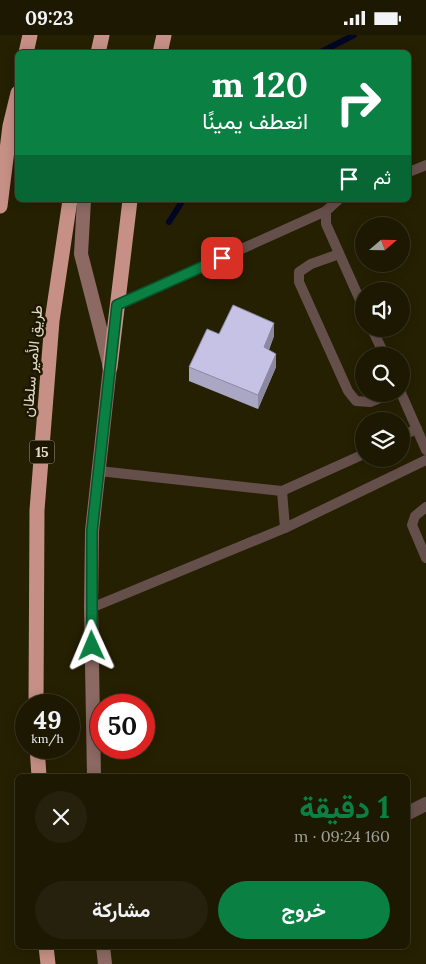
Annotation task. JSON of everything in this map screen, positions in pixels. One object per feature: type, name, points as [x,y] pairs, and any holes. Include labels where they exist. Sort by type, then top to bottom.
[{"type":"highway","points":[[27,50],[30,35]]},
{"type":"highway","points":[[99,50],[102,35]]},
{"type":"highway","points":[[161,50],[164,35]]},
{"type":"highway","points":[[0,206],[10,126],[15,105]]},
{"type":"highway","name":"طريق الأمير سلطان","points":[[36,694],[37,510],[52,321],[70,202]]},
{"type":"highway","points":[[110,367],[130,202]]},
{"type":"highway","points":[[37,759],[38,774]]},
{"type":"highway","points":[[46,949],[48,964]]},
{"type":"main road","points":[[84,202],[81,254],[110,367],[92,531],[91,608],[94,774]]},
{"type":"main road","points":[[103,949],[105,964]]},
{"type":"street","points":[[410,812],[426,804]]},
{"type":"lane","points":[[411,171],[426,165]]},
{"type":"lane","points":[[117,305],[326,211],[336,202]]},
{"type":"lane","points":[[326,211],[326,224],[355,289]]},
{"type":"lane","points":[[339,254],[312,264],[299,272],[299,282],[348,391],[355,400]]},
{"type":"lane","points":[[405,402],[426,450]]},
{"type":"lane","points":[[410,432],[417,429]]},
{"type":"lane","points":[[99,471],[282,491],[355,457]]},
{"type":"lane","points":[[91,608],[285,528],[426,460]]},
{"type":"lane","points":[[282,491],[285,528]]},
{"type":"lane","points":[[426,507],[415,515],[412,525],[426,559]]},
{"type":"building","points":[[233,305],[274,323],[264,347],[276,354],[258,395],[189,367],[207,329],[219,334]]},
{"type":"waterway","points":[[325,50],[354,35]]},
{"type":"waterway","points":[[169,222],[182,202]]},
{"type":"route","points":[[92,646],[92,531],[117,305],[222,258]]}]
